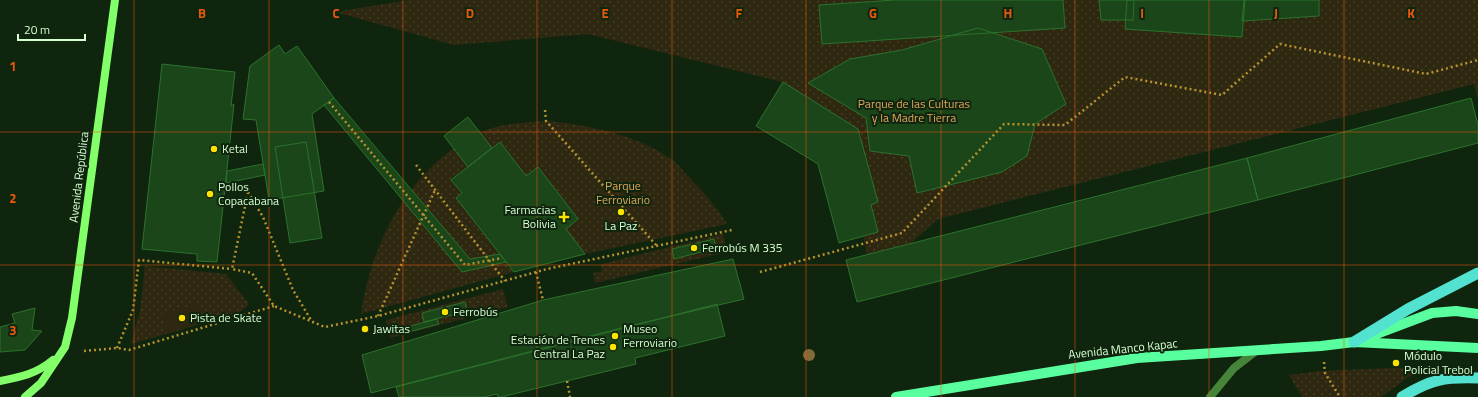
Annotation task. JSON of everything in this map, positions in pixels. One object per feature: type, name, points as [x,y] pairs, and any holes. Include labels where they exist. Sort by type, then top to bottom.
[{"type":"highway","points":[[1354,342],[1408,309],[1478,273]]},
{"type":"highway","points":[[1402,397],[1422,384],[1452,377],[1478,378]]},
{"type":"main road","name":"Avenida República","points":[[25,397],[41,383],[65,346],[72,318],[115,0]]},
{"type":"main road","name":"Avenida Manco Kapac","points":[[1354,342],[1432,313],[1456,311],[1478,314]]},
{"type":"main road","name":"Avenida Manco Kapac","points":[[896,397],[1136,358],[1321,346],[1354,342],[1478,348]]},
{"type":"main road","name":"Avenida República","points":[[0,381],[26,376],[42,369],[60,354]]},
{"type":"street","points":[[1210,397],[1234,368],[1256,350]]},
{"type":"path","points":[[760,272],[902,233],[1004,124],[1065,125],[1125,77],[1222,95],[1280,44],[1426,74],[1478,60]]},
{"type":"path","points":[[329,102],[464,265],[502,258]]},
{"type":"path","points":[[546,110],[546,121],[656,244]]},
{"type":"path","points":[[416,165],[505,281]]},
{"type":"path","points":[[378,316],[435,190]]},
{"type":"path","points":[[232,269],[248,192],[263,218],[293,290],[312,321]]},
{"type":"path","points":[[117,348],[133,310],[139,260],[232,269],[252,273],[274,306],[325,327],[378,316],[536,272],[656,244],[732,230]]},
{"type":"path","points":[[536,272],[543,300]]},
{"type":"path","points":[[84,351],[117,348],[129,350],[274,306]]},
{"type":"path","points":[[1321,346],[1325,373],[1340,397]]},
{"type":"path","points":[[567,381],[570,397]]},
{"type":"green space","name":"Parque de las Culturas y la Madre Tierra","points":[[409,0],[1478,0],[1478,100],[1474,84],[938,219],[910,244],[867,255],[863,236],[839,243],[818,164],[756,126],[782,82],[588,34],[454,45],[335,12]]},
{"type":"green space","name":"Parque Ferroviario","points":[[546,121],[579,125],[611,132],[657,150],[677,164],[718,210],[727,224],[585,254],[566,229],[578,219],[538,167],[526,176],[500,142],[451,180],[462,193],[456,198],[514,272],[361,314],[366,286],[386,231],[400,206],[417,182],[438,161],[460,143],[486,130],[508,125]]},
{"type":"green space","points":[[723,234],[727,252],[595,283],[593,273],[602,271],[601,264]]},
{"type":"green space","points":[[145,266],[226,274],[249,304],[239,313],[131,344],[140,311]]},
{"type":"green space","points":[[503,289],[508,307],[390,338],[386,320]]},
{"type":"green space","name":"Pista de Skate","points":[[197,304],[202,323],[167,332],[162,313]]},
{"type":"green space","points":[[1436,366],[1407,378],[1381,397],[1302,397],[1289,375],[1321,371]]},
{"type":"building","points":[[895,0],[1063,0],[1065,28],[822,44],[819,5]]},
{"type":"building","points":[[1099,0],[1134,0],[1133,20],[1101,20]]},
{"type":"building","points":[[1127,0],[1245,0],[1242,37],[1125,29]]},
{"type":"building","points":[[1244,0],[1319,0],[1319,16],[1242,21]]},
{"type":"building","points":[[978,28],[1042,49],[1066,104],[1035,124],[1027,156],[1002,172],[917,193],[909,156],[870,151],[866,118],[808,83],[850,59],[902,50]]},
{"type":"building","points":[[279,45],[285,54],[297,46],[334,98],[312,114],[324,191],[269,200],[256,120],[243,119],[250,66]]},
{"type":"building","points":[[162,64],[235,72],[231,106],[234,104],[217,262],[197,261],[197,254],[142,249]]},
{"type":"building","points":[[783,82],[858,129],[878,202],[871,205],[878,232],[839,243],[818,164],[756,126]]},
{"type":"building","points":[[334,98],[470,259],[500,254],[506,262],[462,272],[324,105]]},
{"type":"building","points":[[1471,98],[1478,125],[1478,143],[1258,200],[1247,158]]},
{"type":"building","points":[[468,117],[492,148],[468,167],[444,136]]},
{"type":"building","points":[[306,142],[322,238],[290,243],[275,147]]},
{"type":"building","points":[[500,142],[526,176],[538,167],[578,219],[566,229],[585,254],[514,272],[456,198],[462,193],[451,180]]},
{"type":"building","points":[[1247,158],[1258,200],[857,302],[846,260]]},
{"type":"building","points":[[263,164],[265,175],[226,183],[227,171]]},
{"type":"building","name":"Ferrobús M 335","points":[[714,239],[716,248],[674,259],[672,249]]},
{"type":"building","points":[[733,259],[744,299],[625,327],[371,393],[362,355],[543,300]]},
{"type":"building","name":"Ferrobús","points":[[465,302],[467,311],[424,322],[422,313]]},
{"type":"building","name":"Estación de Trenes Central La Paz","points":[[717,304],[725,336],[635,358],[636,364],[501,397],[498,397],[497,394],[484,397],[399,397],[396,387]]},
{"type":"building","points":[[35,308],[32,330],[42,331],[25,350],[0,352],[0,327],[15,323],[12,314]]},
{"type":"building","name":"Ferrobús","points":[[437,319],[439,324],[396,335],[395,330]]},
{"type":"place","name":"Ketal","points":[[214,149]]},
{"type":"place","name":"Pollos Copacabana","points":[[210,194]]},
{"type":"place","name":"La Paz","points":[[621,212]]},
{"type":"place","name":"Farmacias Bolivia","points":[[564,217]]},
{"type":"place","name":"Ferrobús M 335","points":[[694,248]]},
{"type":"place","name":"Ferrobús","points":[[445,312]]},
{"type":"place","name":"Pista de Skate","points":[[182,318]]},
{"type":"place","name":"Jawitas","points":[[365,329]]},
{"type":"place","name":"Museo Ferroviario","points":[[615,336]]},
{"type":"place","name":"Estación de Trenes Central La Paz","points":[[613,347]]},
{"type":"place","name":"Módulo Policial Trebol","points":[[1396,363]]}]
